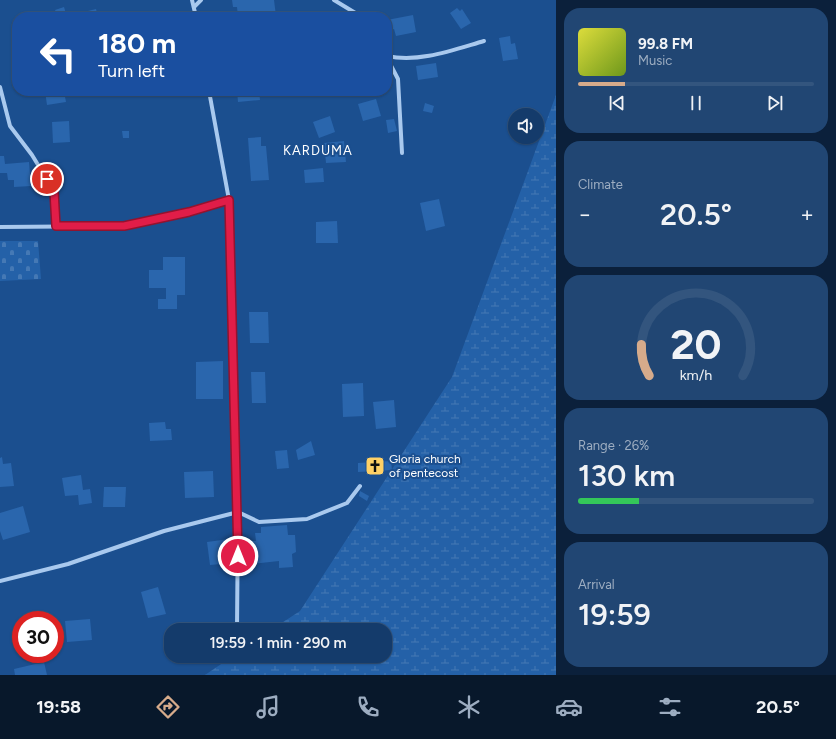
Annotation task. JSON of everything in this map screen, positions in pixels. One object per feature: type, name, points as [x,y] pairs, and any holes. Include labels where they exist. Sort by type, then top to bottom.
[{"type":"street","points":[[192,0],[195,12]]},
{"type":"street","points":[[194,7],[201,0]]},
{"type":"street","points":[[334,0],[354,12]]},
{"type":"street","points":[[392,58],[401,59],[437,54],[484,41]]},
{"type":"street","points":[[392,67],[398,79],[402,153]]},
{"type":"street","points":[[0,87],[10,126],[32,155],[54,191],[56,226]]},
{"type":"street","points":[[210,96],[229,200],[238,512],[237,623]]},
{"type":"street","points":[[0,226],[124,226],[189,212],[229,200]]},
{"type":"street","points":[[0,581],[68,564],[164,531],[238,512],[259,522],[307,519],[347,503],[360,486]]},
{"type":"green space","points":[[556,95],[556,675],[205,675],[223,663],[392,663],[392,623],[282,623],[300,611],[452,377],[538,144],[544,144],[544,128]]},
{"type":"green space","points":[[0,241],[38,241],[41,279],[0,281]]},
{"type":"building","points":[[232,0],[274,0],[276,12],[238,12],[237,7],[233,7]]},
{"type":"building","points":[[64,7],[66,12],[56,12],[55,10]]},
{"type":"building","points":[[457,8],[460,11],[462,9],[471,23],[461,29],[450,13]]},
{"type":"building","points":[[96,9],[97,12],[88,12]]},
{"type":"building","points":[[413,15],[416,32],[396,36],[394,29],[392,30],[392,19]]},
{"type":"building","points":[[510,36],[511,44],[515,43],[518,59],[503,61],[499,38]]},
{"type":"building","points":[[436,63],[438,77],[418,80],[416,66]]},
{"type":"building","points":[[46,96],[65,96],[66,102],[47,105]]},
{"type":"building","points":[[237,96],[260,96],[260,100],[238,102]]},
{"type":"building","points":[[376,99],[381,116],[363,121],[358,104]]},
{"type":"building","points":[[425,103],[434,106],[432,113],[423,111]]},
{"type":"building","points":[[330,116],[335,132],[319,138],[313,122]]},
{"type":"building","points":[[394,119],[397,131],[388,133],[386,120]]},
{"type":"building","points":[[69,121],[70,142],[53,143],[52,122]]},
{"type":"building","points":[[122,131],[129,131],[129,138],[123,138]]},
{"type":"building","points":[[261,137],[261,146],[266,146],[269,180],[251,181],[248,138]]},
{"type":"building","points":[[344,141],[346,162],[326,163],[324,143]]},
{"type":"building","points":[[0,156],[4,156],[5,164],[29,162],[31,186],[14,187],[14,180],[8,180],[7,173],[0,173]]},
{"type":"building","points":[[323,168],[324,182],[305,183],[304,170]]},
{"type":"building","points":[[439,199],[445,226],[426,231],[420,203]]},
{"type":"building","points":[[337,221],[338,243],[316,243],[316,222]]},
{"type":"building","points":[[163,257],[185,257],[185,295],[177,295],[177,309],[158,309],[158,299],[166,299],[166,288],[149,288],[149,270],[163,270]]},
{"type":"building","points":[[249,312],[268,312],[269,343],[250,343]]},
{"type":"building","points":[[223,361],[223,399],[196,399],[196,362]]},
{"type":"building","points":[[251,372],[265,372],[266,403],[252,403]]},
{"type":"building","points":[[363,383],[364,416],[343,417],[342,384]]},
{"type":"building","points":[[394,400],[396,427],[376,429],[373,402]]},
{"type":"building","points":[[165,422],[166,429],[171,429],[172,440],[150,441],[149,423]]},
{"type":"building","points":[[311,441],[315,455],[298,460],[296,450]]},
{"type":"building","points":[[287,450],[289,468],[277,469],[275,451]]},
{"type":"building","points":[[2,457],[3,464],[11,463],[14,486],[0,487],[0,458]]},
{"type":"building","name":"Gloria church of pentecost","points":[[391,461],[392,470],[358,472],[358,463]]},
{"type":"building","points":[[213,471],[214,497],[185,498],[184,472]]},
{"type":"building","points":[[81,475],[83,490],[90,489],[92,503],[79,505],[78,495],[65,496],[62,478]]},
{"type":"building","points":[[104,487],[126,487],[125,507],[103,507]]},
{"type":"building","points":[[360,491],[369,496],[367,501],[359,496]]},
{"type":"building","points":[[23,506],[30,532],[3,540],[0,531],[0,513]]},
{"type":"building","points":[[287,525],[288,535],[295,535],[296,552],[292,554],[293,567],[279,568],[279,561],[252,564],[250,541],[256,541],[255,533],[261,533],[261,527]]},
{"type":"building","points":[[229,539],[232,563],[210,565],[207,542]]},
{"type":"building","points":[[158,587],[166,614],[148,618],[141,592]]},
{"type":"building","points":[[90,619],[92,640],[67,642],[65,621]]},
{"type":"building","points":[[44,663],[47,675],[15,675],[14,669]]},
{"type":"place","name":"Gloria church of pentecost","points":[[375,466]]},
{"type":"district","name":"KARDUMA","points":[[318,150]]},
{"type":"route","points":[[47,179],[54,191],[56,226],[124,226],[189,212],[229,200],[238,556]]}]
